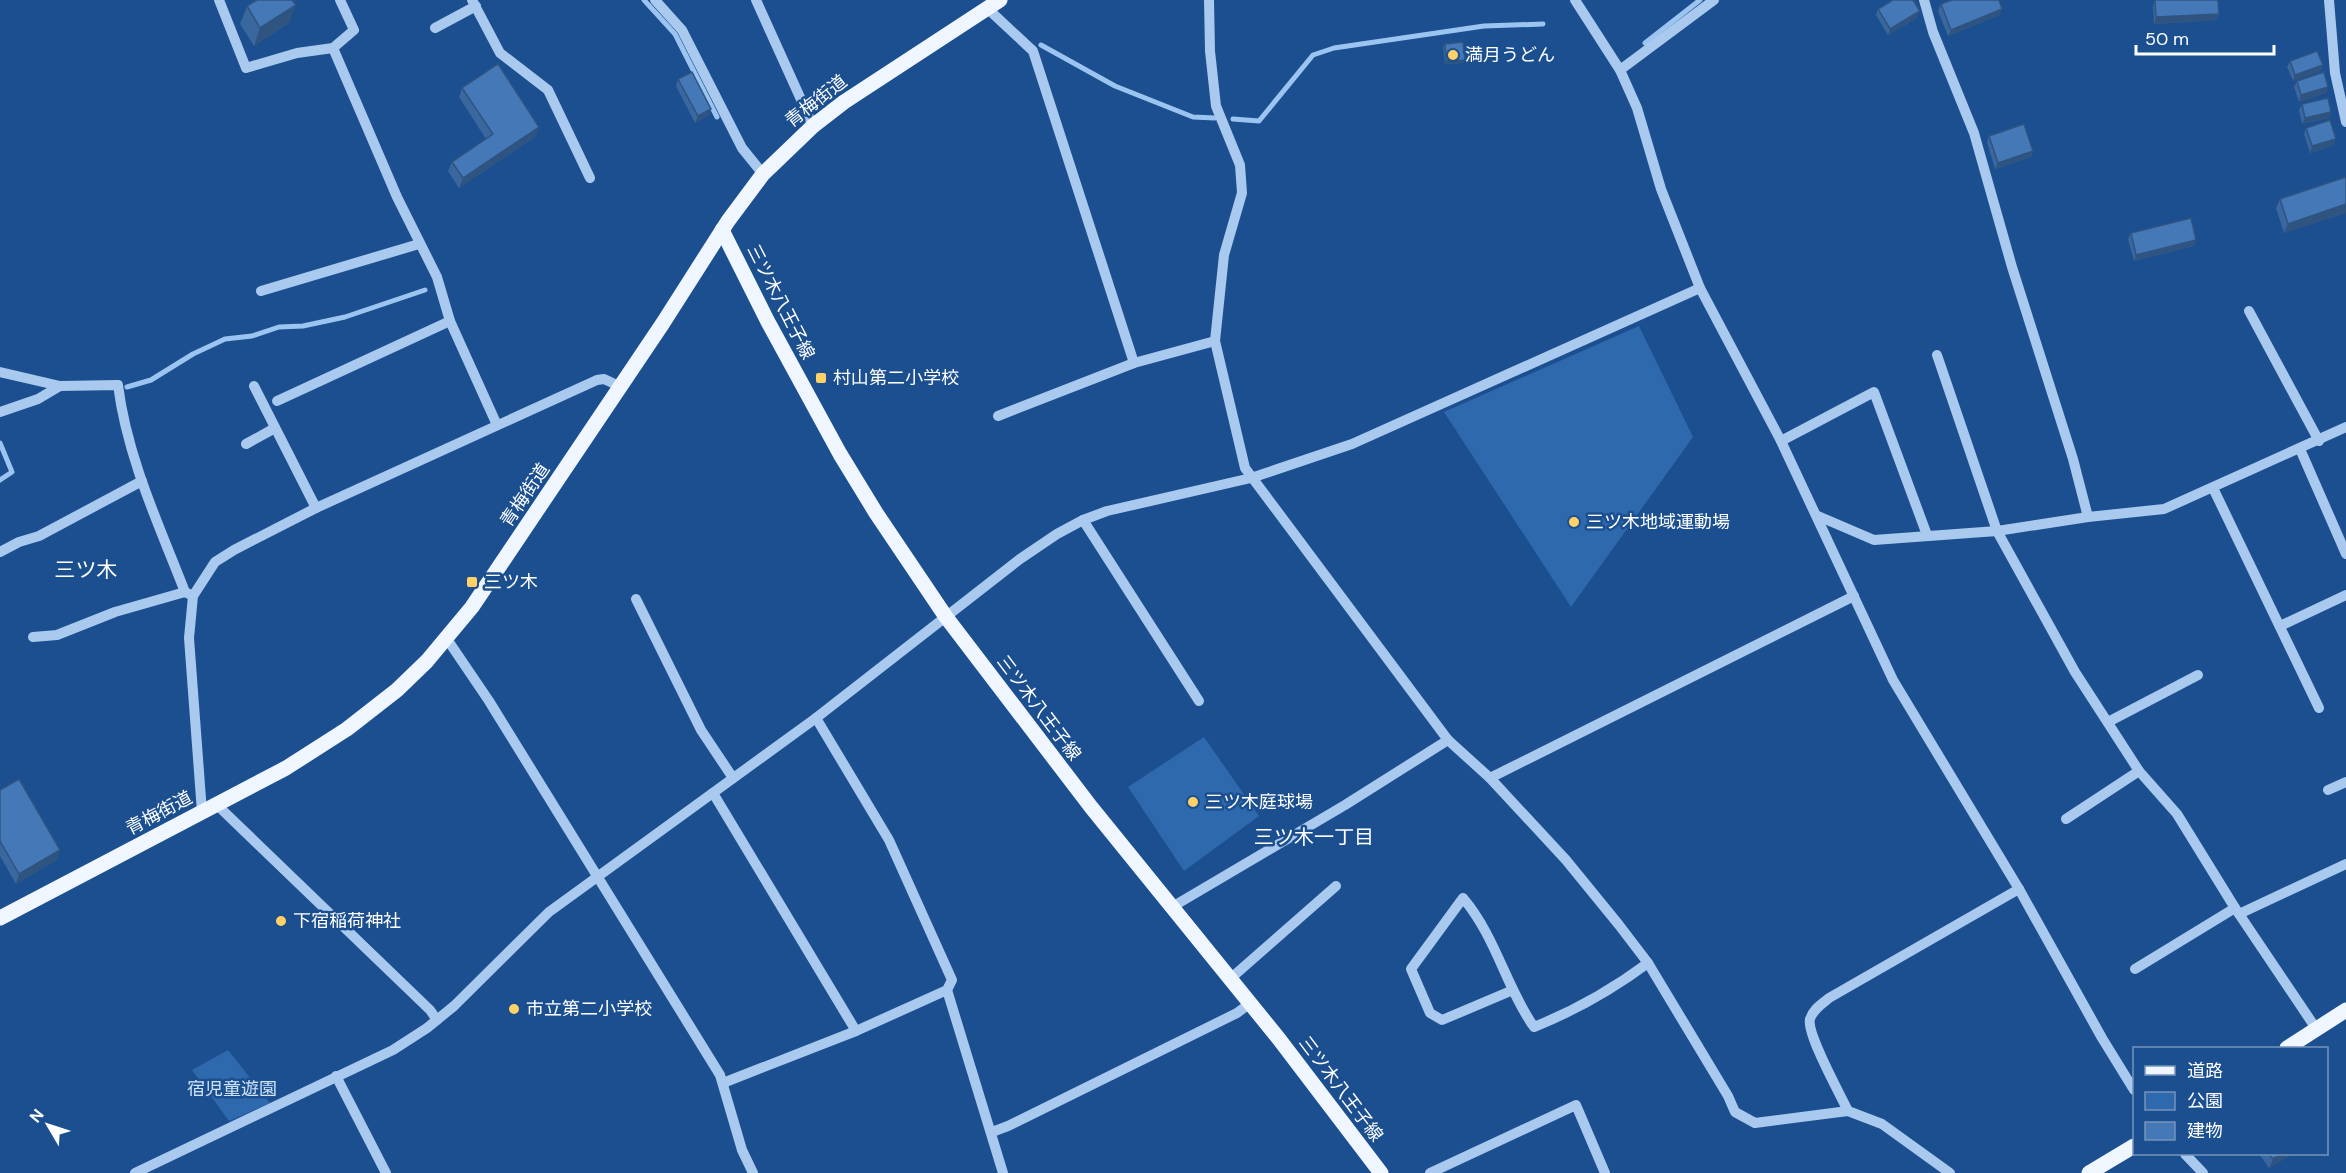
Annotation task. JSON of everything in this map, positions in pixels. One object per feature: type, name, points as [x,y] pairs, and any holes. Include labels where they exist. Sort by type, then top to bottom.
[{"type":"main road","name":"青梅街道","points":[[0,918],[286,768],[340,734],[397,690],[447,639],[472,608],[621,387],[722,230],[763,174],[813,126],[873,82],[993,4]]},
{"type":"main road","name":"三ツ木八王子線","points":[[722,230],[767,320],[840,454],[876,513],[946,616],[1090,807],[1230,979],[1381,1173]]},
{"type":"main road","points":[[2290,1047],[2346,1010]]},
{"type":"main road","points":[[2089,1173],[2133,1147]]},
{"type":"street","points":[[219,0],[246,68],[297,53],[333,48],[354,30],[340,0]]},
{"type":"street","points":[[655,0],[682,30],[742,148],[763,174]]},
{"type":"street","points":[[756,0],[813,126]]},
{"type":"street","points":[[1209,0],[1210,51],[1216,106],[1240,165],[1242,193],[1224,255],[1215,341],[1245,468],[1251,478],[1448,740],[1490,778],[1566,860],[1648,963],[1728,1096],[1735,1112],[1755,1123],[1848,1111],[1882,1124],[1950,1173]]},
{"type":"street","points":[[1575,0],[1620,70],[1637,108],[1661,189],[1700,288],[1818,516],[1893,680],[2019,889],[2102,1038],[2133,1088]]},
{"type":"street","points":[[1620,70],[1714,0]]},
{"type":"street","points":[[1924,0],[1933,32],[1974,133],[2012,267],[2073,459],[2088,517]]},
{"type":"street","points":[[2329,0],[2335,73],[2346,122]]},
{"type":"street","points":[[435,28],[474,3],[500,53],[548,90],[590,178]]},
{"type":"street","points":[[993,4],[1033,51],[1134,363]]},
{"type":"street","points":[[333,48],[419,244],[437,277],[450,321],[497,425]]},
{"type":"street","points":[[261,291],[419,244]]},
{"type":"street","points":[[135,1173],[393,1050],[437,1020],[537,922],[816,718],[946,616],[1056,534],[1107,511],[1251,478],[1353,444],[1700,288]]},
{"type":"street","points":[[2249,310],[2319,441]]},
{"type":"street","points":[[277,401],[450,321]]},
{"type":"street","points":[[998,416],[1134,363],[1215,341]]},
{"type":"street","points":[[1937,355],[1997,531],[2074,672],[2139,771],[2177,814],[2237,911],[2317,1030]]},
{"type":"street","points":[[0,372],[60,386],[118,385],[122,412],[142,481],[189,594],[189,638],[202,812]]},
{"type":"street","points":[[33,637],[57,635],[115,612],[189,594],[215,562],[316,508],[597,380],[604,379],[621,387]]},
{"type":"street","points":[[0,412],[38,399],[60,386]]},
{"type":"street","points":[[254,386],[316,508]]},
{"type":"street","points":[[1781,441],[1874,392],[1927,536]]},
{"type":"street","points":[[1818,516],[1874,540],[1997,531],[2088,517],[2164,509],[2346,427]]},
{"type":"street","points":[[246,444],[275,428]]},
{"type":"street","points":[[2300,449],[2346,554]]},
{"type":"street","points":[[0,552],[39,536],[142,481]]},
{"type":"street","points":[[2213,488],[2319,708]]},
{"type":"street","points":[[1083,520],[1199,701]]},
{"type":"street","points":[[2280,626],[2346,595]]},
{"type":"street","points":[[1490,778],[1854,596]]},
{"type":"street","points":[[636,599],[701,730],[733,778]]},
{"type":"street","points":[[447,639],[489,701],[723,1083],[742,1150],[753,1173]]},
{"type":"street","points":[[2108,722],[2198,675]]},
{"type":"street","points":[[723,1083],[856,1031],[947,990],[952,980],[889,840],[816,718]]},
{"type":"street","points":[[1172,907],[1345,805],[1448,740]]},
{"type":"street","points":[[2066,819],[2139,771]]},
{"type":"street","points":[[2328,790],[2346,783]]},
{"type":"street","points":[[713,793],[856,1031]]},
{"type":"street","points":[[216,804],[430,1010],[437,1020]]},
{"type":"street","points":[[2135,969],[2237,911],[2346,864]]},
{"type":"street","points":[[1230,979],[1336,886]]},
{"type":"street","points":[[1848,1111],[1812,1036],[1809,1021],[1814,1010],[1829,998],[2019,889]]},
{"type":"street","points":[[1513,990],[1442,1020],[1430,1013],[1411,969],[1463,898],[1475,912],[1494,945],[1513,990],[1534,1027],[1558,1017],[1629,978],[1648,963]]},
{"type":"street","points":[[947,990],[1003,1173]]},
{"type":"street","points":[[992,1132],[1019,1121],[1237,1013],[1249,1004]]},
{"type":"street","points":[[336,1076],[386,1173]]},
{"type":"street","points":[[1430,1173],[1576,1105],[1605,1173]]},
{"type":"street","points":[[2186,1155],[2203,1173]]},
{"type":"green space","name":"三ツ木地域運動場","points":[[1639,326],[1693,437],[1571,607],[1444,412]]},
{"type":"green space","name":"三ツ木庭球場","points":[[1204,737],[1259,816],[1184,871],[1128,787]]},
{"type":"green space","name":"宿児童遊園","points":[[228,1050],[270,1103],[229,1121],[192,1070]]},
{"type":"building","points":[[257,0],[292,0],[296,5],[260,28],[247,6]]},
{"type":"building","points":[[1893,0],[1913,0],[1920,11],[1890,29],[1878,9]]},
{"type":"building","points":[[1952,0],[1999,0],[2002,9],[1951,30],[1941,4]]},
{"type":"building","points":[[2155,0],[2218,0],[2219,14],[2156,17]]},
{"type":"building","points":[[1463,42],[1465,60],[1446,61],[1445,44]]},
{"type":"building","points":[[2317,51],[2323,65],[2295,75],[2290,61]]},
{"type":"building","points":[[498,64],[539,127],[463,178],[452,162],[493,134],[462,88]]},
{"type":"building","points":[[692,72],[711,109],[698,116],[678,79]]},
{"type":"building","points":[[2324,72],[2328,87],[2301,95],[2297,81]]},
{"type":"building","points":[[2328,98],[2331,112],[2305,118],[2302,104]]},
{"type":"building","points":[[2330,120],[2336,139],[2312,146],[2306,128]]},
{"type":"building","points":[[2024,124],[2033,151],[1998,163],[1989,136]]},
{"type":"building","points":[[2346,177],[2346,204],[2288,224],[2280,199]]},
{"type":"building","points":[[2191,218],[2196,240],[2136,255],[2131,233]]},
{"type":"building","points":[[19,779],[60,850],[19,874],[0,841],[0,790]]},
{"type":"waterway","points":[[644,0],[675,34],[717,117]]},
{"type":"waterway","points":[[1645,43],[1700,0]]},
{"type":"waterway","points":[[1233,119],[1259,121],[1313,55],[1334,48],[1484,26],[1543,24]]},
{"type":"waterway","points":[[1041,45],[1115,86],[1193,117],[1215,118]]},
{"type":"waterway","points":[[127,387],[151,380],[193,354],[225,339],[252,336],[279,327],[303,326],[345,317],[425,290]]},
{"type":"waterway","points":[[0,443],[12,472],[0,480]]},
{"type":"place","name":"満月うどん","points":[[1453,55]]},
{"type":"place","name":"村山第二小学校","points":[[821,378]]},
{"type":"place","name":"三ツ木地域運動場","points":[[1574,522]]},
{"type":"place","name":"三ツ木","points":[[472,582]]},
{"type":"place","name":"三ツ木庭球場","points":[[1193,802]]},
{"type":"place","name":"下宿稲荷神社","points":[[281,921]]},
{"type":"place","name":"市立第二小学校","points":[[514,1009]]},
{"type":"district","name":"三ツ木","points":[[86,570]]},
{"type":"district","name":"三ツ木一丁目","points":[[1314,837]]}]
